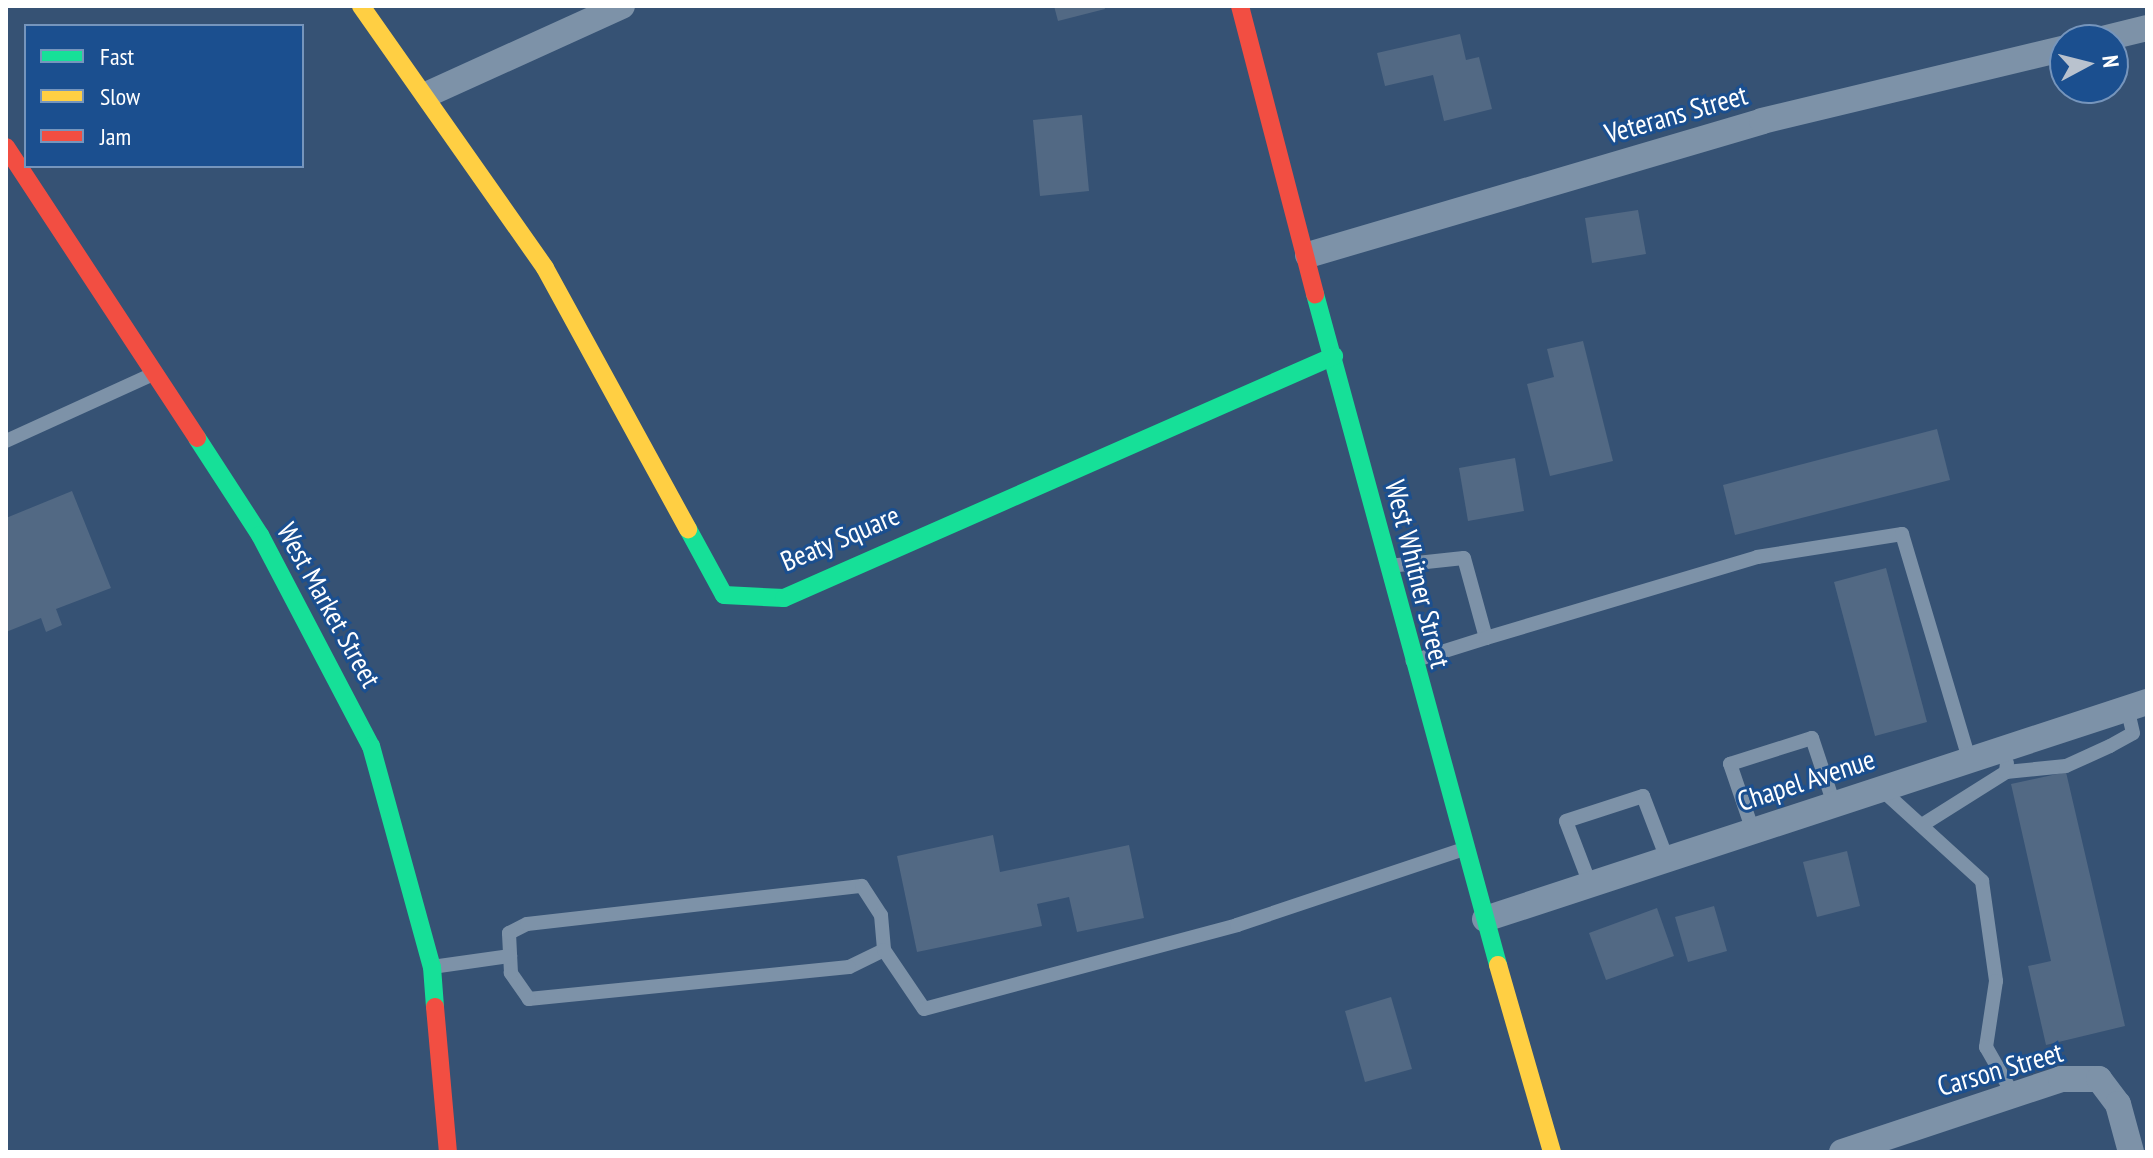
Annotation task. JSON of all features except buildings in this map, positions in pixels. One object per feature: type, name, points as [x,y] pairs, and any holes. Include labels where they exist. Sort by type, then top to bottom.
[{"type":"street","name":"Beaty Square","points":[[361,6],[428,94],[545,268],[724,595],[784,598],[1334,356]]},
{"type":"street","points":[[428,94],[622,6]]},
{"type":"street","name":"West Whitner Street","points":[[1240,6],[1308,255],[1411,662],[1552,1152]]},
{"type":"street","name":"Veterans Street","points":[[1308,255],[1762,121],[2049,52]]},
{"type":"street","name":"West Market Street","points":[[6,147],[152,375],[260,535],[334,667],[376,761],[432,967],[448,1152]]},
{"type":"street","name":"Chapel Avenue","points":[[1485,919],[1969,759],[2007,759],[2137,705]]},
{"type":"street","name":"Carson Street","points":[[1842,1152],[2061,1079],[2099,1079],[2118,1104],[2131,1152]]},
{"type":"lane","points":[[6,441],[152,375]]},
{"type":"lane","points":[[1411,662],[1757,557],[1902,534],[1969,759]]},
{"type":"lane","points":[[1388,566],[1464,558],[1486,638]]},
{"type":"lane","points":[[1922,825],[2007,759],[2066,766],[2110,746],[2133,733],[2137,705]]},
{"type":"lane","points":[[1753,831],[1730,764],[1812,738],[1834,804]]},
{"type":"lane","points":[[1881,789],[1982,881],[1996,981],[1986,1047],[2014,1096]]},
{"type":"lane","points":[[1590,884],[1566,821],[1643,796],[1667,859]]},
{"type":"lane","points":[[884,950],[849,967],[529,999],[511,973],[509,933],[527,924],[846,883],[862,886],[881,915],[884,950],[924,1009],[1237,925],[1464,848]]},
{"type":"lane","points":[[432,967],[510,956]]},
{"type":"traffic: fast","points":[[1315,294],[1498,965]]},
{"type":"traffic: fast","points":[[688,529],[724,595],[784,598],[1334,356]]},
{"type":"traffic: fast","points":[[197,438],[260,535],[371,746],[432,967],[435,1007]]},
{"type":"traffic: slow","points":[[361,6],[545,268],[688,529]]},
{"type":"traffic: slow","points":[[1498,965],[1552,1152]]},
{"type":"traffic: jam","points":[[1240,6],[1315,294]]},
{"type":"traffic: jam","points":[[6,147],[197,438]]},
{"type":"traffic: jam","points":[[435,1007],[448,1152]]}]
